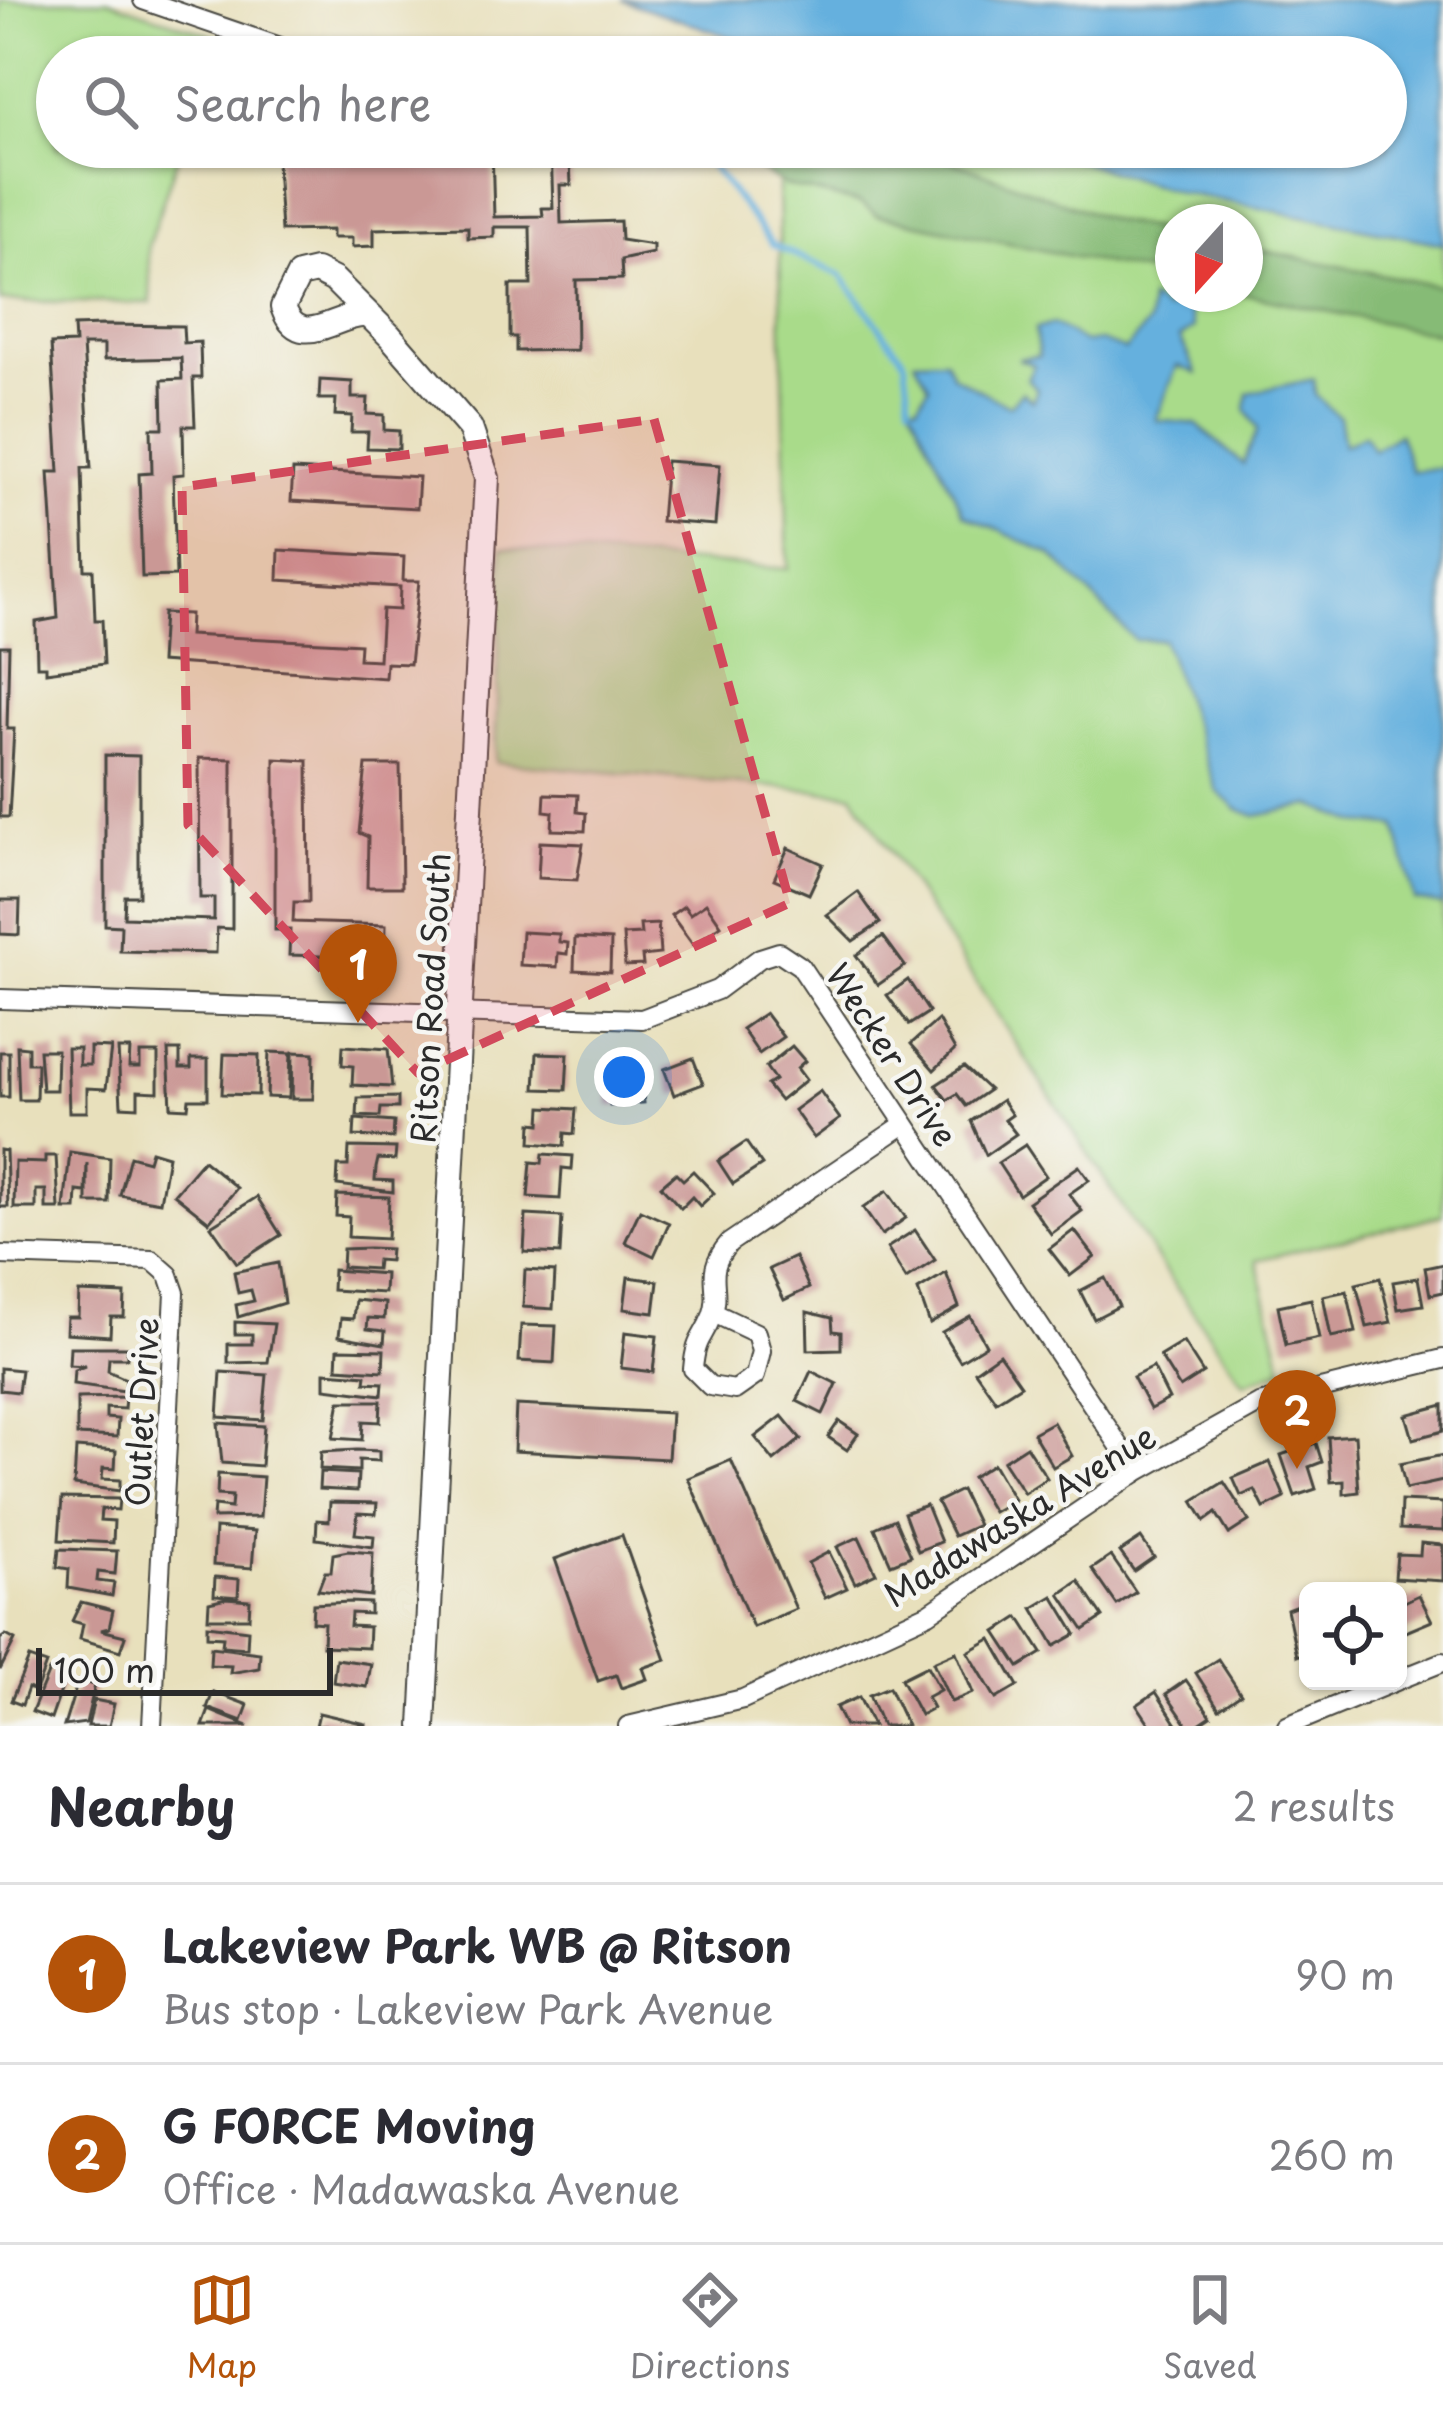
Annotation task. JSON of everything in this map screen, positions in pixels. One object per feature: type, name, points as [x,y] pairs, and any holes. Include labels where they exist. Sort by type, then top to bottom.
[{"type":"street","points":[[143,0],[248,36]]},
{"type":"street","name":"Ritson Road South","points":[[368,315],[470,428],[487,478],[423,1726]]},
{"type":"street","name":"Wecker Drive","points":[[462,1009],[642,1018],[717,990],[760,958],[778,952],[800,966],[1138,1472]]},
{"type":"street","points":[[0,999],[462,1009]]},
{"type":"street","points":[[713,1313],[756,1333],[761,1351],[755,1376],[735,1390],[710,1386],[693,1369],[696,1338],[713,1313],[712,1273],[729,1244],[903,1125]]},
{"type":"street","name":"Outlet Drive","points":[[0,1255],[152,1260],[169,1275],[175,1292],[152,1726]]},
{"type":"street","name":"Madawaska Avenue","points":[[628,1726],[743,1700],[929,1613],[1138,1472],[1259,1404],[1443,1359]]},
{"type":"street","points":[[1407,1676],[1443,1662]]},
{"type":"street","points":[[1294,1724],[1374,1690]]},
{"type":"highlighted area","points":[[654,419],[790,903],[418,1073],[188,825],[182,487]]},
{"type":"green space","points":[[0,0],[108,0],[214,36],[36,36],[36,168],[174,168],[148,246],[151,303],[0,301]]},
{"type":"green space","points":[[757,168],[971,168],[1114,221],[1155,229],[1155,274],[877,215],[860,203],[784,185]]},
{"type":"green space","points":[[778,168],[1101,168],[1178,192],[1239,204],[1155,204],[1155,312],[1263,312],[1263,209],[1443,244],[1443,1215],[1257,1260],[1283,1369],[1244,1383],[1168,1276],[853,794],[495,762],[502,548],[788,569]]},
{"type":"green space","points":[[1263,251],[1443,287],[1443,335],[1263,298]]},
{"type":"water","points":[[622,0],[1443,0],[1443,244],[1263,209],[1263,204],[1178,192],[1101,168],[1407,168],[1407,36],[727,36]]},
{"type":"water","points":[[1150,299],[1155,312],[1189,312],[1194,328],[1180,338],[1197,373],[1177,366],[1156,420],[1196,424],[1243,464],[1258,429],[1246,410],[1248,393],[1314,379],[1315,395],[1339,417],[1344,445],[1364,435],[1373,450],[1399,434],[1411,471],[1443,468],[1443,905],[1415,900],[1396,826],[1356,823],[1311,805],[1256,816],[1237,809],[1217,791],[1163,640],[1135,640],[1052,555],[964,514],[910,404],[918,404],[929,386],[915,360],[945,359],[952,375],[1009,406],[1022,392],[1033,401],[1037,389],[1027,379],[1034,365],[1018,359],[1039,356],[1035,329],[1053,324],[1085,343],[1100,341],[1125,350],[1148,324]]},
{"type":"building","points":[[277,168],[493,168],[494,217],[543,216],[542,208],[553,208],[552,168],[570,168],[571,185],[560,185],[561,223],[620,221],[621,240],[653,245],[653,253],[621,260],[622,279],[576,280],[577,350],[516,351],[516,337],[510,337],[510,285],[531,285],[530,227],[494,227],[494,237],[468,238],[468,227],[374,229],[374,246],[352,247],[352,238],[332,238],[332,230],[281,231]]},
{"type":"building","points":[[74,326],[183,326],[184,343],[200,342],[201,378],[193,378],[195,426],[183,426],[184,474],[173,475],[176,576],[142,577],[139,474],[152,473],[151,428],[163,428],[162,380],[182,379],[181,358],[104,360],[104,345],[83,345],[91,468],[82,468],[85,570],[93,570],[95,620],[102,620],[104,664],[46,672],[46,666],[37,666],[36,622],[58,618],[49,472],[59,472],[51,344],[75,343]]},
{"type":"building","points":[[320,380],[352,382],[352,398],[368,398],[367,414],[384,415],[384,430],[399,431],[399,449],[367,448],[368,432],[351,432],[352,416],[335,415],[336,399],[319,399]]},
{"type":"building","points":[[666,461],[720,465],[715,525],[661,521]]},
{"type":"building","points":[[293,470],[419,477],[417,508],[291,501]]},
{"type":"building","points":[[279,550],[404,557],[403,581],[419,581],[410,664],[386,663],[385,678],[160,662],[163,613],[190,614],[189,635],[360,644],[359,659],[379,660],[382,609],[399,610],[400,587],[278,580]]},
{"type":"building","points":[[0,646],[9,646],[7,729],[14,729],[9,817],[0,817]]},
{"type":"building","points":[[105,755],[139,756],[139,896],[125,896],[124,917],[214,920],[214,898],[200,898],[199,758],[232,759],[232,929],[217,928],[216,953],[120,951],[121,926],[105,925]]},
{"type":"building","points":[[275,759],[308,761],[309,902],[294,902],[293,922],[386,925],[385,958],[289,955],[290,930],[275,930]]},
{"type":"building","points":[[366,765],[400,765],[402,887],[367,887],[368,837],[359,833]]},
{"type":"building","points":[[545,794],[578,795],[577,812],[586,813],[585,831],[552,830],[553,812],[544,811]]},
{"type":"building","points":[[540,842],[583,844],[577,880],[538,878]]},
{"type":"building","points":[[788,848],[823,864],[809,894],[774,879]]},
{"type":"building","points":[[858,892],[880,923],[853,941],[827,915]]},
{"type":"building","points":[[0,900],[20,900],[19,935],[0,934]]},
{"type":"building","points":[[706,903],[721,925],[693,945],[671,915],[684,906],[690,914]]},
{"type":"building","points":[[658,924],[660,954],[642,956],[643,965],[625,966],[623,935],[641,934],[640,925]]},
{"type":"building","points":[[522,932],[559,934],[559,942],[568,943],[567,954],[558,953],[557,967],[520,965]]},
{"type":"building","points":[[883,936],[905,966],[878,985],[856,955]]},
{"type":"building","points":[[575,938],[611,940],[610,972],[574,970]]},
{"type":"building","points":[[908,980],[929,1012],[909,1025],[887,995]]},
{"type":"building","points":[[765,1013],[783,1037],[759,1054],[742,1029]]},
{"type":"building","points":[[938,1020],[955,1050],[934,1070],[911,1044]]},
{"type":"building","points":[[17,1046],[28,1047],[28,1063],[37,1063],[36,1100],[19,1100]]},
{"type":"building","points":[[343,1046],[388,1049],[392,1087],[352,1085],[353,1066],[342,1065]]},
{"type":"building","points":[[792,1046],[805,1061],[797,1068],[806,1080],[780,1101],[767,1085],[775,1080],[766,1067]]},
{"type":"building","points":[[90,1047],[111,1048],[106,1089],[87,1088],[87,1112],[69,1112],[67,1048],[79,1048],[79,1065],[90,1065]]},
{"type":"building","points":[[118,1049],[130,1049],[129,1067],[140,1067],[140,1053],[158,1053],[158,1092],[138,1091],[138,1107],[121,1106]]},
{"type":"building","points":[[39,1050],[57,1050],[56,1090],[42,1090]]},
{"type":"building","points":[[168,1050],[180,1050],[180,1068],[191,1068],[191,1059],[208,1059],[208,1099],[189,1099],[188,1108],[171,1107]]},
{"type":"building","points":[[0,1052],[9,1052],[9,1097],[0,1097]]},
{"type":"building","points":[[269,1052],[291,1053],[289,1098],[267,1097]]},
{"type":"building","points":[[293,1052],[314,1053],[313,1099],[292,1099]]},
{"type":"building","points":[[537,1053],[568,1054],[566,1090],[535,1089]]},
{"type":"building","points":[[224,1054],[259,1055],[258,1095],[222,1094]]},
{"type":"building","points":[[693,1058],[703,1084],[674,1095],[664,1069]]},
{"type":"building","points":[[964,1067],[989,1090],[966,1106],[957,1094],[947,1100],[936,1085]]},
{"type":"building","points":[[641,1075],[644,1103],[610,1106],[607,1079]]},
{"type":"building","points":[[820,1091],[840,1119],[814,1138],[794,1110]]},
{"type":"building","points":[[398,1097],[398,1108],[381,1108],[380,1117],[357,1116],[358,1098]]},
{"type":"building","points":[[1002,1100],[1012,1115],[1005,1120],[1016,1134],[986,1155],[971,1121]]},
{"type":"building","points":[[542,1107],[576,1109],[574,1134],[565,1133],[564,1146],[531,1143],[532,1123],[541,1124]]},
{"type":"building","points":[[355,1119],[394,1122],[393,1138],[354,1136]]},
{"type":"building","points":[[746,1142],[762,1165],[733,1184],[718,1161]]},
{"type":"building","points":[[1025,1145],[1046,1176],[1019,1195],[998,1163]]},
{"type":"building","points":[[349,1147],[396,1148],[395,1160],[378,1159],[375,1180],[393,1181],[393,1192],[337,1185],[338,1166],[348,1166]]},
{"type":"building","points":[[0,1150],[6,1151],[8,1207],[0,1207]]},
{"type":"building","points":[[151,1151],[168,1156],[160,1202],[120,1195],[130,1156],[148,1161]]},
{"type":"building","points":[[70,1152],[110,1158],[109,1203],[87,1203],[87,1163],[86,1192],[77,1191],[76,1209],[64,1209]]},
{"type":"building","points":[[543,1154],[573,1156],[572,1169],[562,1168],[560,1199],[528,1197],[531,1162],[542,1163]]},
{"type":"building","points":[[45,1156],[56,1156],[59,1209],[46,1209],[46,1190],[36,1190],[36,1208],[14,1208],[15,1162],[45,1163]]},
{"type":"building","points":[[203,1160],[237,1188],[209,1222],[174,1194]]},
{"type":"building","points":[[1079,1166],[1089,1180],[1069,1194],[1082,1211],[1051,1234],[1028,1202]]},
{"type":"building","points":[[693,1171],[714,1193],[700,1206],[692,1197],[681,1208],[661,1186],[676,1173],[683,1180]]},
{"type":"building","points":[[887,1191],[906,1218],[882,1235],[863,1208]]},
{"type":"building","points":[[337,1195],[389,1197],[387,1239],[348,1237],[349,1217],[336,1216]]},
{"type":"building","points":[[257,1197],[281,1235],[237,1263],[211,1226]]},
{"type":"building","points":[[640,1210],[669,1223],[654,1256],[625,1242]]},
{"type":"building","points":[[526,1215],[562,1217],[560,1254],[524,1252]]},
{"type":"building","points":[[915,1230],[935,1260],[906,1279],[887,1248]]},
{"type":"building","points":[[1074,1230],[1095,1257],[1070,1276],[1049,1249]]},
{"type":"building","points":[[343,1249],[390,1249],[389,1261],[377,1260],[376,1269],[342,1267]]},
{"type":"building","points":[[795,1257],[809,1288],[784,1300],[769,1269]]},
{"type":"building","points":[[278,1263],[284,1303],[238,1317],[236,1305],[254,1301],[251,1290],[238,1293],[234,1272]]},
{"type":"building","points":[[1443,1264],[1443,1292],[1430,1295],[1425,1268]]},
{"type":"building","points":[[333,1270],[385,1274],[384,1293],[332,1290]]},
{"type":"building","points":[[525,1270],[555,1272],[553,1309],[523,1307]]},
{"type":"building","points":[[946,1273],[959,1307],[930,1324],[918,1290]]},
{"type":"building","points":[[628,1277],[658,1281],[654,1313],[624,1309]]},
{"type":"building","points":[[1105,1278],[1119,1306],[1094,1319],[1080,1291]]},
{"type":"building","points":[[1380,1278],[1391,1322],[1367,1327],[1356,1284]]},
{"type":"building","points":[[1418,1278],[1423,1305],[1398,1309],[1393,1282]]},
{"type":"building","points":[[1347,1291],[1356,1332],[1331,1337],[1323,1296]]},
{"type":"building","points":[[79,1292],[125,1294],[124,1317],[111,1317],[110,1336],[66,1333],[67,1317],[78,1317]]},
{"type":"building","points":[[1311,1299],[1319,1338],[1286,1345],[1278,1306]]},
{"type":"building","points":[[355,1300],[385,1303],[384,1319],[368,1318],[367,1329],[385,1331],[384,1344],[339,1336],[341,1318],[353,1319]]},
{"type":"building","points":[[807,1312],[832,1318],[833,1331],[841,1332],[841,1349],[808,1350]]},
{"type":"building","points":[[970,1316],[986,1345],[960,1361],[942,1332]]},
{"type":"building","points":[[235,1322],[274,1324],[268,1362],[228,1363],[228,1344],[252,1344],[252,1334],[235,1334]]},
{"type":"building","points":[[521,1325],[556,1326],[554,1363],[519,1361]]},
{"type":"building","points":[[625,1332],[657,1336],[653,1372],[621,1368]]},
{"type":"building","points":[[1183,1342],[1203,1373],[1180,1388],[1160,1356]]},
{"type":"building","points":[[70,1347],[127,1347],[127,1358],[109,1358],[108,1371],[126,1379],[125,1391],[73,1384],[74,1370],[85,1366],[69,1365]]},
{"type":"building","points":[[338,1349],[384,1350],[383,1371],[337,1368]]},
{"type":"building","points":[[999,1354],[1021,1385],[996,1401],[975,1371]]},
{"type":"building","points":[[1153,1367],[1169,1399],[1150,1409],[1133,1377]]},
{"type":"building","points":[[0,1368],[21,1370],[18,1392],[0,1390]]},
{"type":"building","points":[[811,1371],[837,1384],[823,1414],[797,1401]]},
{"type":"building","points":[[221,1372],[267,1375],[263,1420],[218,1417]]},
{"type":"building","points":[[325,1372],[366,1375],[365,1382],[383,1383],[382,1395],[325,1388]]},
{"type":"building","points":[[125,1397],[124,1409],[106,1408],[106,1418],[118,1419],[117,1437],[77,1435],[77,1398]]},
{"type":"building","points":[[340,1401],[381,1401],[380,1422],[363,1421],[362,1440],[333,1438]]},
{"type":"building","points":[[516,1405],[671,1413],[668,1459],[514,1451]]},
{"type":"building","points":[[1443,1405],[1443,1431],[1413,1439],[1406,1415]]},
{"type":"building","points":[[782,1416],[801,1439],[774,1461],[755,1437]]},
{"type":"building","points":[[839,1421],[858,1434],[847,1450],[828,1437]]},
{"type":"building","points":[[1053,1422],[1072,1456],[1053,1467],[1033,1433]]},
{"type":"building","points":[[218,1423],[264,1426],[261,1466],[222,1463]]},
{"type":"building","points":[[1355,1435],[1359,1492],[1344,1494],[1344,1481],[1331,1482],[1328,1437]]},
{"type":"building","points":[[1316,1443],[1322,1462],[1309,1467],[1316,1489],[1295,1496],[1281,1455]]},
{"type":"building","points":[[1026,1446],[1047,1478],[1024,1493],[1003,1461]]},
{"type":"building","points":[[76,1448],[116,1451],[115,1469],[103,1468],[102,1479],[120,1480],[120,1491],[74,1485]]},
{"type":"building","points":[[379,1451],[379,1461],[359,1460],[359,1471],[320,1469],[321,1452]]},
{"type":"building","points":[[1443,1455],[1443,1481],[1406,1489],[1400,1464]]},
{"type":"building","points":[[731,1460],[796,1609],[753,1627],[688,1478]]},
{"type":"building","points":[[1270,1462],[1285,1498],[1264,1508],[1255,1490],[1241,1496],[1233,1478]]},
{"type":"building","points":[[993,1464],[1014,1500],[993,1512],[972,1477]]},
{"type":"building","points":[[320,1472],[358,1474],[357,1491],[319,1489]]},
{"type":"building","points":[[218,1474],[263,1477],[260,1517],[213,1518],[214,1506],[231,1508],[232,1496],[217,1495]]},
{"type":"building","points":[[1224,1482],[1249,1521],[1229,1534],[1216,1513],[1205,1521],[1193,1501]]},
{"type":"building","points":[[961,1490],[978,1525],[954,1536],[937,1502]]},
{"type":"building","points":[[62,1498],[119,1499],[118,1510],[101,1509],[100,1520],[114,1521],[113,1543],[59,1540]]},
{"type":"building","points":[[1401,1501],[1443,1503],[1443,1531],[1400,1529]]},
{"type":"building","points":[[330,1502],[377,1503],[376,1514],[358,1513],[355,1534],[374,1536],[373,1547],[316,1539],[317,1520],[329,1521]]},
{"type":"building","points":[[926,1505],[941,1542],[918,1551],[904,1513]]},
{"type":"building","points":[[895,1519],[911,1556],[891,1564],[875,1528]]},
{"type":"building","points":[[215,1528],[255,1531],[252,1568],[213,1565]]},
{"type":"building","points":[[622,1535],[666,1660],[643,1668],[647,1679],[621,1688],[616,1675],[598,1681],[555,1559]]},
{"type":"building","points":[[859,1537],[876,1573],[855,1583],[837,1547]]},
{"type":"building","points":[[1141,1538],[1154,1557],[1134,1571],[1120,1552]]},
{"type":"building","points":[[1421,1543],[1443,1545],[1443,1581],[1395,1578],[1397,1554],[1420,1555]]},
{"type":"building","points":[[59,1549],[117,1551],[115,1574],[98,1572],[97,1581],[114,1583],[112,1596],[68,1588],[69,1569],[57,1567]]},
{"type":"building","points":[[829,1552],[847,1588],[825,1598],[808,1563]]},
{"type":"building","points":[[373,1553],[371,1596],[318,1590],[325,1572],[331,1572],[333,1554]]},
{"type":"building","points":[[1111,1556],[1136,1592],[1117,1605],[1092,1569]]},
{"type":"building","points":[[215,1577],[239,1579],[238,1597],[214,1595]]},
{"type":"building","points":[[1079,1581],[1103,1617],[1084,1630],[1060,1594]]},
{"type":"building","points":[[1419,1595],[1432,1621],[1407,1631],[1407,1601]]},
{"type":"building","points":[[1053,1596],[1076,1634],[1055,1646],[1033,1608]]},
{"type":"building","points":[[250,1600],[249,1618],[208,1618],[209,1602]]},
{"type":"building","points":[[81,1602],[113,1610],[109,1628],[101,1630],[125,1636],[120,1651],[80,1639],[83,1624],[72,1621]]},
{"type":"building","points":[[370,1603],[370,1614],[351,1613],[350,1626],[369,1627],[368,1648],[323,1646],[324,1623],[312,1622],[313,1604]]},
{"type":"building","points":[[1299,1604],[1297,1656],[1287,1609]]},
{"type":"building","points":[[1019,1617],[1042,1653],[1019,1667],[996,1632]]},
{"type":"building","points":[[207,1625],[248,1630],[247,1648],[222,1646],[223,1637],[207,1636]]},
{"type":"building","points":[[6,1635],[15,1640],[0,1670],[0,1639]]},
{"type":"building","points":[[991,1639],[1018,1686],[996,1699],[968,1652]]},
{"type":"building","points":[[211,1647],[260,1653],[259,1668],[230,1673],[231,1666],[210,1665]]},
{"type":"building","points":[[956,1652],[973,1693],[951,1702],[933,1662]]},
{"type":"building","points":[[29,1658],[46,1664],[36,1691],[28,1688],[22,1705],[11,1701]]},
{"type":"building","points":[[336,1659],[371,1664],[367,1687],[333,1682]]},
{"type":"building","points":[[1218,1659],[1241,1694],[1219,1709],[1196,1673]]},
{"type":"building","points":[[927,1666],[940,1690],[927,1697],[933,1708],[920,1715],[901,1679]]},
{"type":"building","points":[[49,1671],[66,1676],[51,1719],[32,1712]]},
{"type":"building","points":[[1186,1680],[1211,1716],[1196,1726],[1188,1726],[1166,1694]]},
{"type":"building","points":[[78,1681],[95,1685],[86,1723],[64,1726]]},
{"type":"building","points":[[889,1687],[907,1726],[882,1726],[869,1695]]},
{"type":"building","points":[[213,1692],[248,1705],[242,1721],[207,1708]]},
{"type":"building","points":[[1156,1692],[1178,1726],[1151,1726],[1137,1705]]},
{"type":"building","points":[[859,1697],[873,1726],[845,1726],[836,1707]]},
{"type":"building","points":[[94,1700],[114,1704],[109,1726],[88,1726]]},
{"type":"building","points":[[209,1710],[248,1726],[203,1726]]},
{"type":"building","points":[[319,1713],[366,1724],[366,1726],[316,1726]]},
{"type":"waterway","points":[[713,168],[773,245],[841,275],[905,361],[910,404]]},
{"type":"place","name":"Lakeview Park WB @ Ritson","points":[[358,1023]]},
{"type":"place","name":"G FORCE Moving","points":[[1297,1469]]}]
